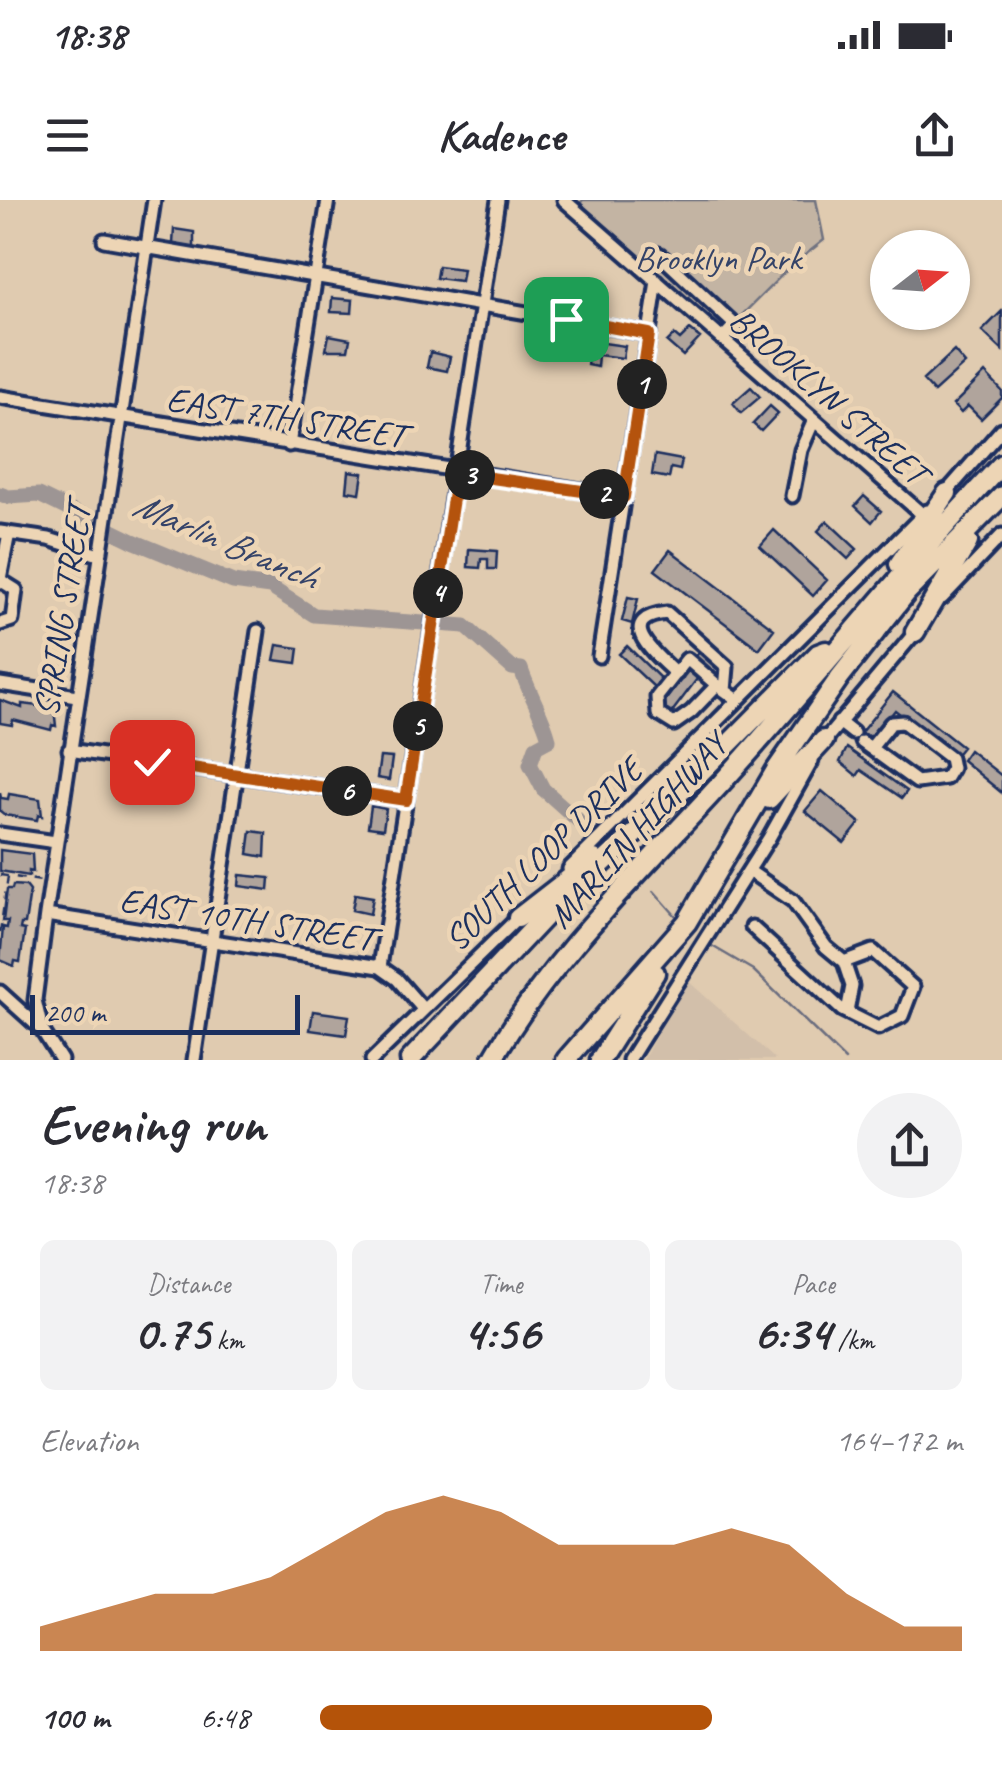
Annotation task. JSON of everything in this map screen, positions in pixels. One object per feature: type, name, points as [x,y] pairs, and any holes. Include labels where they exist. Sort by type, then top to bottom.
[{"type":"highway","points":[[410,1060],[546,915],[689,784],[818,654],[837,648],[1002,464]]},
{"type":"highway","points":[[893,583],[900,560],[946,493]]},
{"type":"highway","points":[[600,1060],[687,922],[730,845],[840,677],[908,592],[1002,496]]},
{"type":"highway","points":[[915,632],[963,554],[974,526]]},
{"type":"highway","name":"MARLIN HIGHWAY","points":[[492,1060],[514,1021],[562,962],[771,728],[837,648]]},
{"type":"highway","points":[[730,845],[824,740]]},
{"type":"highway","points":[[518,918],[689,784]]},
{"type":"highway","points":[[566,1060],[687,922]]},
{"type":"street","name":"SPRING STREET","points":[[42,1030],[35,1000],[46,915],[154,200]]},
{"type":"street","points":[[289,445],[328,200]]},
{"type":"street","points":[[380,967],[498,200]]},
{"type":"street","name":"BROOKLYN STREET","points":[[564,200],[923,515]]},
{"type":"street","points":[[104,240],[649,334]]},
{"type":"street","points":[[644,270],[659,254],[735,325],[722,338]]},
{"type":"street","points":[[599,656],[656,280]]},
{"type":"street","name":"EAST 7TH STREET","points":[[0,397],[624,497]]},
{"type":"street","points":[[792,496],[801,450],[814,420]]},
{"type":"street","name":"SOUTH LOOP DRIVE","points":[[372,1060],[946,493],[1002,430]]},
{"type":"street","points":[[0,624],[12,620],[16,590],[0,580],[4,532],[49,538],[99,554]]},
{"type":"street","points":[[628,1060],[749,870],[824,740],[1002,535]]},
{"type":"street","points":[[676,674],[642,642],[642,624],[653,614],[667,613],[702,644],[727,667],[729,684],[669,724],[655,705],[656,698],[702,644]]},
{"type":"street","points":[[194,1060],[258,632]]},
{"type":"street","points":[[688,659],[738,700]]},
{"type":"street","points":[[0,684],[77,696]]},
{"type":"street","points":[[839,722],[862,741],[917,782],[946,778],[952,768],[950,758],[903,722],[891,723],[862,741]]},
{"type":"street","points":[[69,750],[406,800]]},
{"type":"street","points":[[0,834],[56,842]]},
{"type":"street","points":[[749,870],[792,901],[826,947],[844,962],[852,986],[847,1012]]},
{"type":"street","name":"EAST 10TH STREET","points":[[46,915],[380,967],[397,979],[423,1010]]},
{"type":"street","points":[[752,927],[847,1012],[878,1028],[902,1016],[913,987],[874,951],[844,962]]},
{"type":"street","points":[[0,992],[42,1030],[61,1060]]},
{"type":"path","points":[[0,875],[43,882]]},
{"type":"path","points":[[0,932],[8,876]]},
{"type":"shaded area","points":[[687,980],[776,1060],[643,1060]]},
{"type":"green space","name":"Brooklyn Park","points":[[583,200],[816,200],[824,240],[790,267],[720,337],[575,209]]},
{"type":"building","points":[[174,229],[194,232],[194,248],[173,244]]},
{"type":"building","points":[[438,266],[463,269],[461,281],[436,278]]},
{"type":"building","points":[[332,298],[353,300],[352,313],[331,312]]},
{"type":"building","points":[[1002,311],[1002,350],[982,331]]},
{"type":"building","points":[[690,330],[700,338],[683,356],[667,342],[674,335],[680,340]]},
{"type":"building","points":[[329,335],[350,339],[348,350],[326,350]]},
{"type":"building","points":[[590,341],[625,346],[623,358],[598,355],[597,367],[587,365]]},
{"type":"building","points":[[954,351],[965,364],[934,392],[923,380]]},
{"type":"building","points":[[430,352],[450,357],[447,371],[427,367]]},
{"type":"building","points":[[985,373],[1002,391],[1002,398],[981,419],[968,406],[961,413],[953,405]]},
{"type":"building","points":[[751,387],[760,397],[741,413],[733,403]]},
{"type":"building","points":[[770,406],[778,413],[761,431],[753,424]]},
{"type":"building","points":[[655,455],[682,460],[680,470],[671,468],[669,478],[652,475]]},
{"type":"building","points":[[349,471],[363,473],[360,493],[347,491]]},
{"type":"building","points":[[864,496],[881,511],[872,522],[855,506]]},
{"type":"building","points":[[827,521],[857,549],[848,559],[818,531]]},
{"type":"building","points":[[774,530],[827,580],[813,596],[760,546]]},
{"type":"building","points":[[469,549],[497,551],[496,569],[488,569],[488,559],[481,559],[480,568],[468,567]]},
{"type":"building","points":[[670,550],[774,629],[759,649],[655,570]]},
{"type":"building","points":[[628,597],[638,599],[632,624],[622,621]]},
{"type":"building","points":[[277,645],[299,648],[297,663],[274,660]]},
{"type":"building","points":[[627,646],[662,680],[654,687],[619,654]]},
{"type":"building","points":[[700,651],[722,668],[715,678],[693,660]]},
{"type":"building","points":[[690,667],[700,675],[669,716],[659,709]]},
{"type":"building","points":[[893,692],[962,747],[954,757],[895,710],[868,744],[858,736]]},
{"type":"building","points":[[0,700],[22,708],[22,704],[54,708],[56,726],[52,725],[51,730],[13,720],[12,725],[0,723]]},
{"type":"building","points":[[847,748],[907,791],[902,798],[861,770],[857,776],[840,762]]},
{"type":"building","points":[[969,750],[1002,776],[1002,793],[962,760]]},
{"type":"building","points":[[380,757],[392,758],[389,780],[377,778]]},
{"type":"building","points":[[822,791],[860,823],[844,843],[805,811]]},
{"type":"building","points":[[0,793],[1,798],[8,799],[9,794],[40,799],[42,816],[38,815],[37,820],[5,815],[0,811]]},
{"type":"building","points":[[371,806],[386,809],[383,829],[368,827]]},
{"type":"building","points":[[251,831],[266,833],[265,857],[248,854]]},
{"type":"building","points":[[0,850],[32,854],[33,872],[29,871],[29,876],[0,871]]},
{"type":"building","points":[[240,875],[270,878],[269,890],[239,886]]},
{"type":"building","points":[[13,885],[26,886],[30,891],[25,924],[20,929],[25,930],[20,962],[15,961],[14,966],[0,960],[3,927],[7,928],[8,921],[3,921],[7,889]]},
{"type":"building","points":[[355,894],[373,897],[370,914],[352,910]]},
{"type":"building","points":[[313,1011],[349,1016],[346,1035],[310,1030]]},
{"type":"waterway","name":"Marlin Branch","points":[[0,494],[39,495],[133,541],[233,582],[270,587],[314,615],[465,626],[512,668],[521,669],[549,740],[536,747],[530,764],[543,789],[590,831]]},
{"type":"waterway","name":"Marlin Branch","points":[[654,891],[675,915]]},
{"type":"waterway","name":"Marlin Branch","points":[[712,946],[753,970],[845,1060]]},
{"type":"route","points":[[152,762],[406,800],[457,473],[624,497],[649,334],[566,319]]}]
